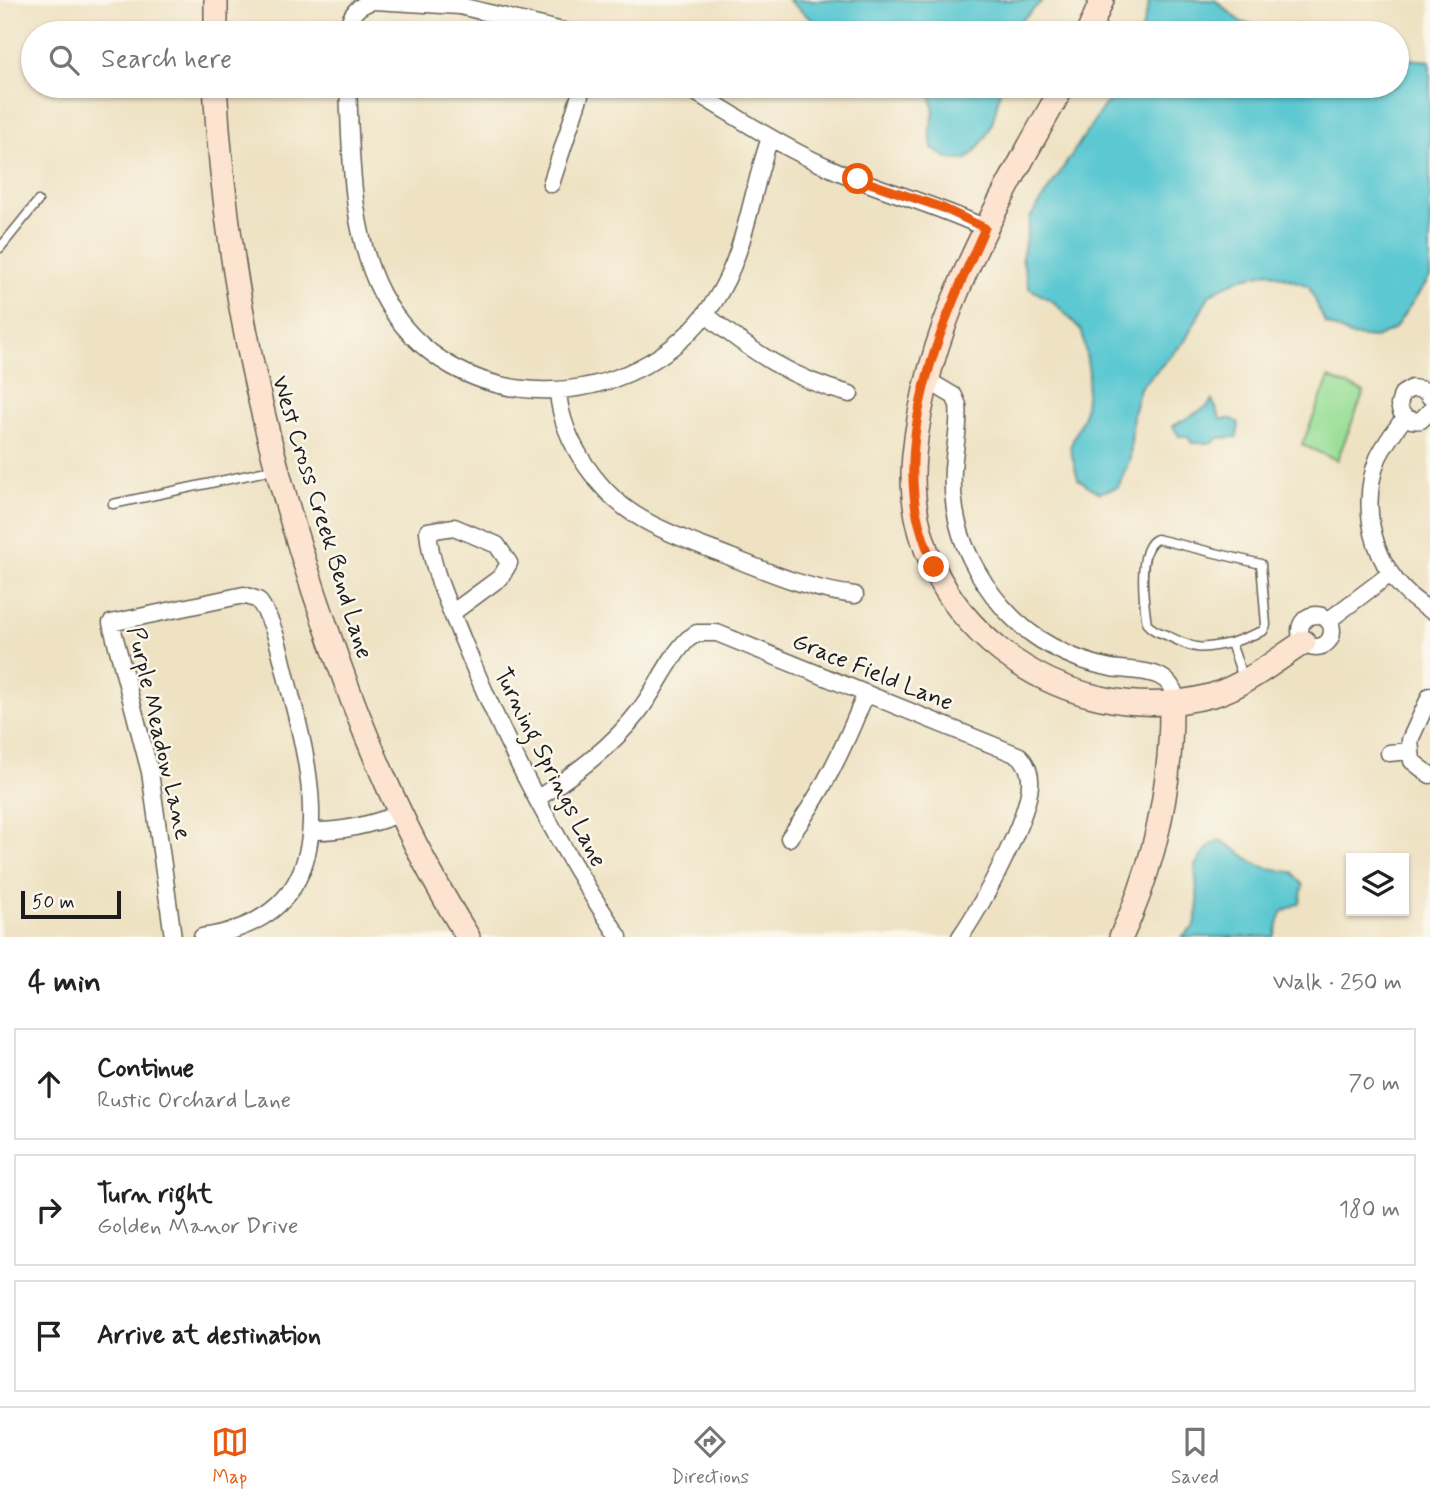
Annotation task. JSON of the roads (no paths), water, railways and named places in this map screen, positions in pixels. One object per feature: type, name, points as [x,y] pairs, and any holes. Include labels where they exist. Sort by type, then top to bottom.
[{"type":"street","points":[[216,0],[216,21]]},
{"type":"street","points":[[1093,21],[1102,0]]},
{"type":"street","points":[[350,21],[357,8],[374,1],[434,3],[527,21]]},
{"type":"street","name":"West Cross Creek Bend Lane","points":[[216,98],[233,265],[247,351],[276,469],[348,692],[399,814],[468,937]]},
{"type":"street","points":[[349,98],[362,238],[379,287],[400,320],[440,358],[460,370],[502,385],[558,391],[600,385],[643,368],[678,342],[705,314],[736,258],[758,172],[771,138]]},
{"type":"street","points":[[551,184],[579,98]]},
{"type":"street","points":[[705,98],[771,138],[832,169],[943,208],[985,228]]},
{"type":"street","points":[[1056,98],[985,228],[946,323],[927,380],[914,458],[914,495],[921,532],[934,567],[950,594],[1000,652],[1029,672],[1066,690],[1100,699],[1137,704],[1171,702],[1214,694],[1244,681],[1304,642]]},
{"type":"street","points":[[705,314],[742,344],[784,370],[850,394]]},
{"type":"street","points":[[927,380],[954,396],[958,405],[953,497],[959,529],[982,580],[1004,609],[1050,645],[1080,659],[1110,667],[1155,673],[1167,679],[1175,690],[1176,699],[1171,702]]},
{"type":"street","points":[[1405,417],[1399,405],[1404,392],[1418,388],[1430,397]]},
{"type":"street","points":[[558,391],[566,428],[587,466],[611,495],[642,519],[792,581],[826,592],[855,595]]},
{"type":"street","points":[[1405,417],[1421,420],[1430,411]]},
{"type":"street","points":[[1405,417],[1381,452],[1370,489],[1373,535],[1390,574],[1430,610]]},
{"type":"street","name":"Turning Springs Lane","points":[[452,613],[501,577],[509,563],[497,545],[454,527],[428,531],[430,555],[452,613],[495,718],[537,799],[619,937]]},
{"type":"street","points":[[1329,620],[1390,574]]},
{"type":"street","name":"Purple Meadow Lane","points":[[173,937],[150,772],[111,623],[231,596],[244,595],[258,600],[272,625],[301,734],[309,773],[311,831]]},
{"type":"street","points":[[1316,614],[1329,620],[1332,634],[1327,643],[1314,647],[1304,642],[1300,629],[1305,619],[1316,614]]},
{"type":"street","name":"Grace Field Lane","points":[[537,799],[576,772],[613,740],[639,712],[681,646],[697,633],[717,633],[1010,750],[1027,765],[1030,786],[1026,805],[991,885],[960,937]]},
{"type":"street","points":[[789,838],[810,811],[831,774],[866,693]]},
{"type":"street","points":[[1430,696],[1411,736],[1409,751],[1415,766],[1430,775]]},
{"type":"street","points":[[1121,937],[1137,903],[1161,826],[1171,744],[1171,702]]},
{"type":"street","points":[[1389,753],[1409,751]]},
{"type":"street","points":[[202,937],[222,934],[258,921],[288,897],[303,872],[311,831],[345,830],[399,814]]},
{"type":"lane","points":[[1,244],[38,201]]},
{"type":"lane","points":[[113,504],[276,469]]},
{"type":"lane","points":[[1157,539],[1261,564],[1266,625],[1263,631],[1231,643],[1201,649],[1188,648],[1147,624],[1144,567],[1145,548],[1150,542],[1157,539]]},
{"type":"lane","points":[[1231,643],[1244,681]]},
{"type":"water","points":[[788,0],[1041,0],[1021,21],[813,21]]},
{"type":"water","points":[[1150,0],[1215,0],[1240,21],[1144,21]]},
{"type":"water","points":[[1409,59],[1430,61],[1430,277],[1394,329],[1376,338],[1351,336],[1325,323],[1309,286],[1269,272],[1239,279],[1210,294],[1185,341],[1140,388],[1133,414],[1130,459],[1118,487],[1099,493],[1078,479],[1070,447],[1084,415],[1089,372],[1082,331],[1055,303],[1029,288],[1022,258],[1030,218],[1104,106],[1112,98],[1409,98]]},
{"type":"water","points":[[931,98],[998,98],[987,135],[966,160],[949,159],[932,148],[930,130],[934,113]]},
{"type":"water","points":[[1212,400],[1221,419],[1232,419],[1239,423],[1237,437],[1219,438],[1212,443],[1192,443],[1187,436],[1179,436],[1173,426],[1208,406]]},
{"type":"water","points":[[1219,840],[1253,862],[1292,872],[1303,885],[1300,902],[1282,912],[1274,937],[1182,937],[1195,926],[1198,904],[1195,865],[1209,847]]}]
